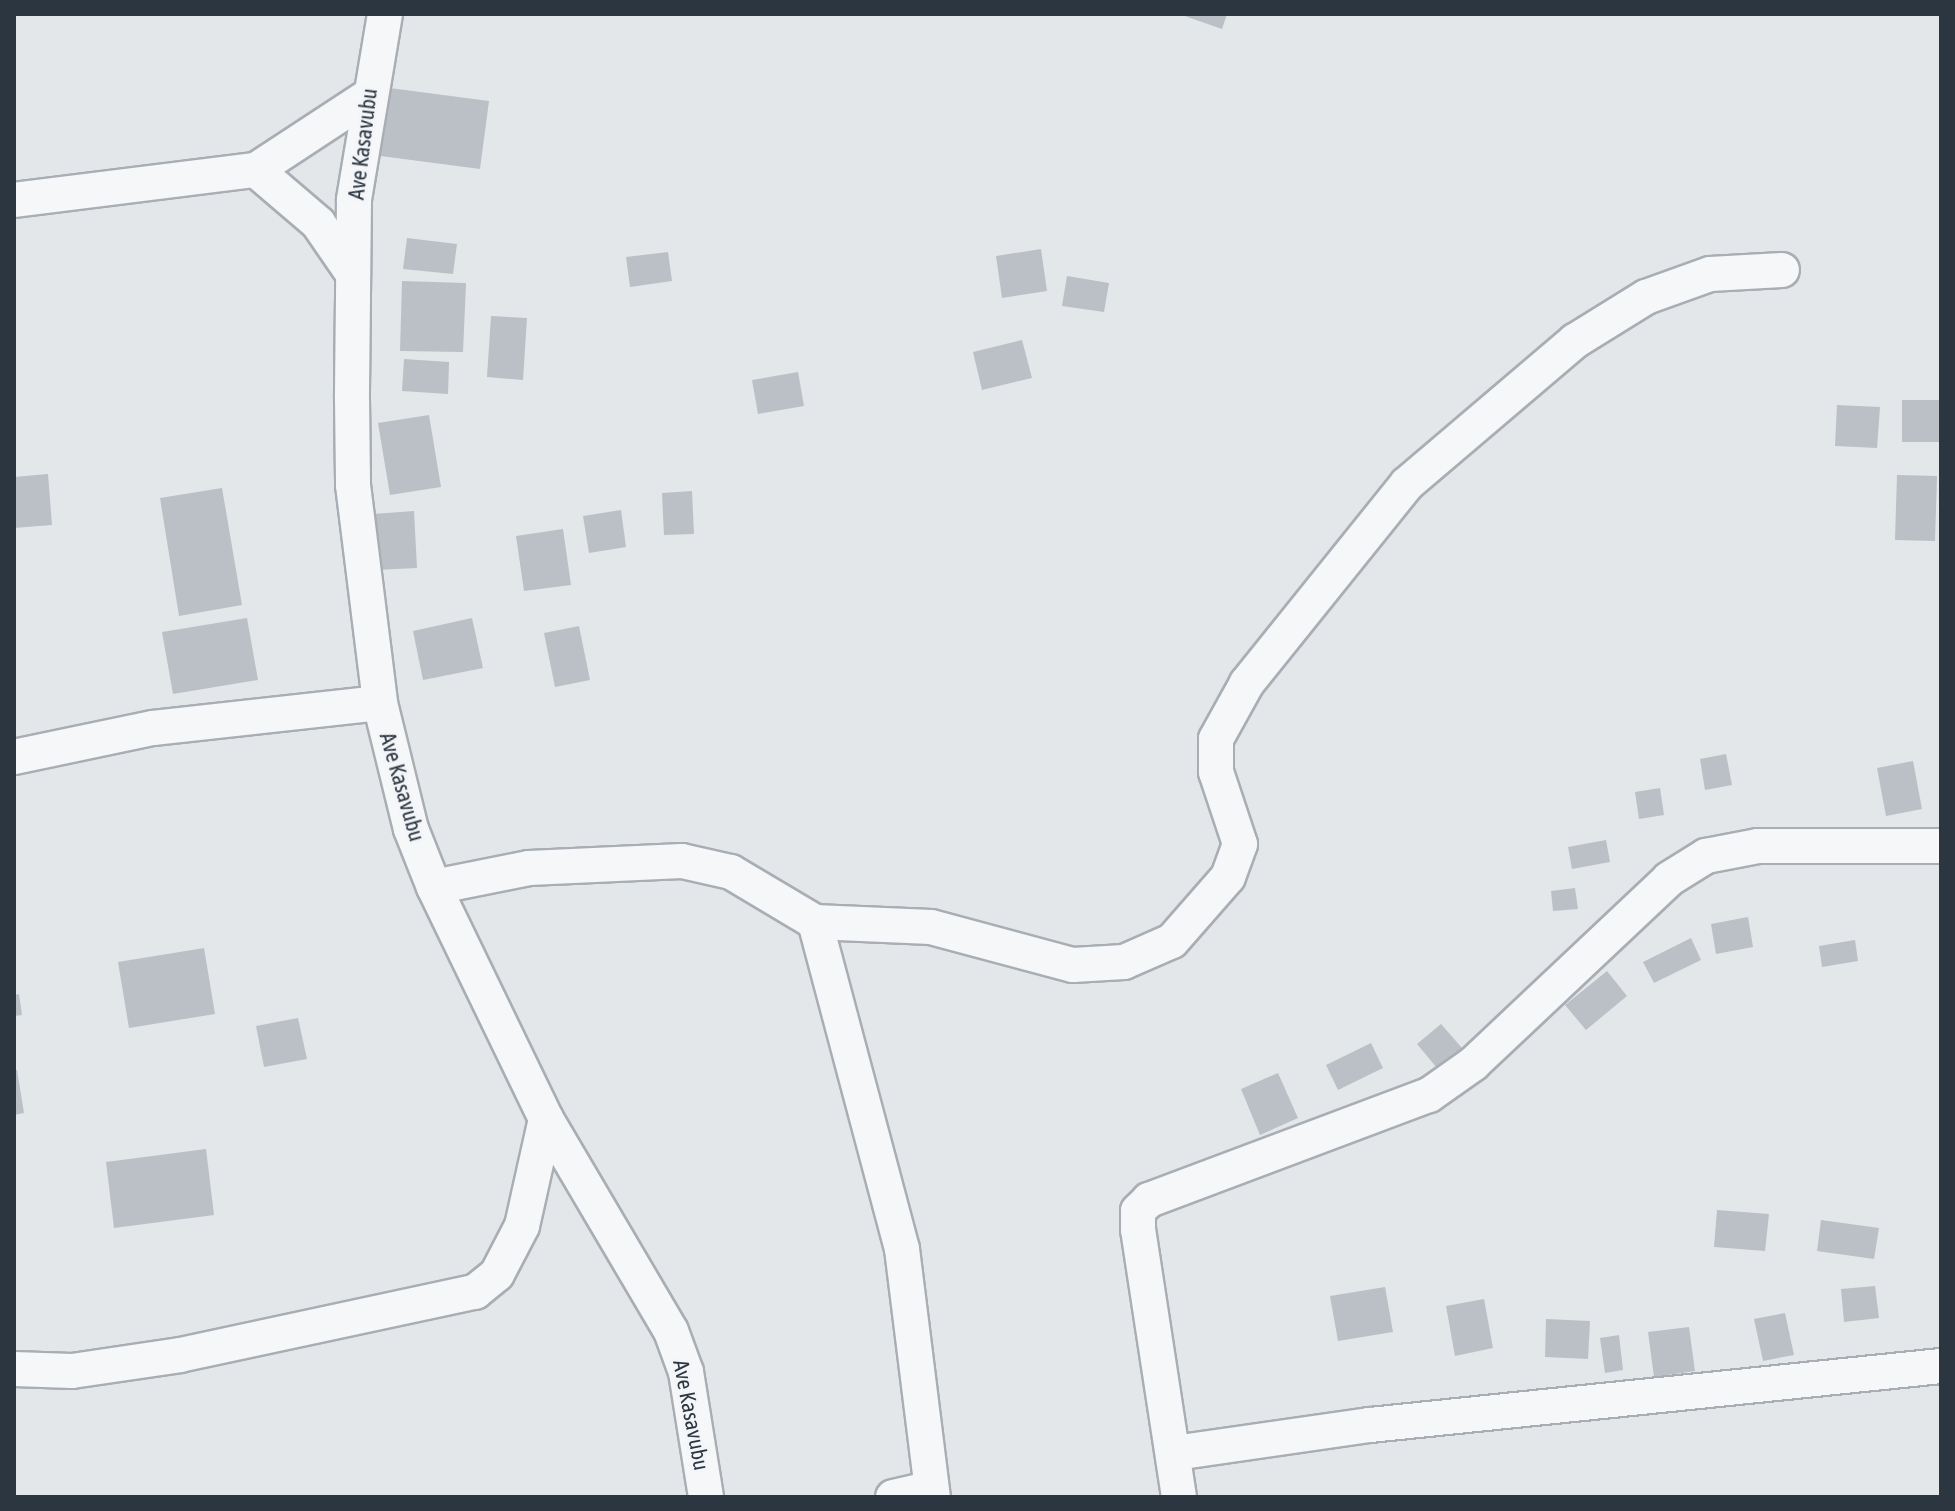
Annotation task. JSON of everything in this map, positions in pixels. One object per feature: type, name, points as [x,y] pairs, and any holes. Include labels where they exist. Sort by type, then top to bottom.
[{"type":"street","name":"Ave Kasavubu","points":[[385,14],[367,97],[353,274],[353,485],[380,703],[411,829],[434,887],[546,1119],[671,1331],[686,1372],[706,1497]]},
{"type":"street","points":[[14,200],[256,170],[367,97]]},
{"type":"street","points":[[256,170],[318,223],[353,274]]},
{"type":"street","points":[[434,887],[529,868],[682,861],[731,872],[815,922],[956,931],[1073,965],[1124,962],[1172,941],[1228,877],[1240,844],[1216,772],[1216,739],[1247,683],[1407,484],[1575,341],[1646,297],[1710,274],[1782,270]]},
{"type":"street","points":[[14,757],[153,728],[380,703]]},
{"type":"street","points":[[1179,1497],[1175,1453],[1138,1230],[1138,1211],[1149,1200],[1429,1095],[1473,1064],[1669,879],[1706,856],[1758,846],[1941,846]]},
{"type":"street","points":[[815,922],[902,1249],[932,1493],[893,1497]]},
{"type":"street","points":[[14,1369],[72,1371],[180,1355],[475,1292],[497,1274],[522,1226],[546,1119]]},
{"type":"street","points":[[1175,1453],[1370,1425],[1941,1366]]},
{"type":"building","points":[[1179,14],[1227,14],[1222,29]]},
{"type":"building","points":[[382,87],[489,101],[480,169],[373,155]]},
{"type":"building","points":[[407,238],[457,244],[453,274],[403,269]]},
{"type":"building","points":[[1041,249],[1047,291],[1002,298],[996,256]]},
{"type":"building","points":[[668,252],[672,281],[630,287],[626,257]]},
{"type":"building","points":[[1067,276],[1109,283],[1104,312],[1062,306]]},
{"type":"building","points":[[402,281],[466,283],[463,352],[400,351]]},
{"type":"building","points":[[491,316],[527,318],[523,380],[487,377]]},
{"type":"building","points":[[1022,340],[1032,378],[982,390],[973,352]]},
{"type":"building","points":[[404,359],[449,362],[448,394],[402,391]]},
{"type":"building","points":[[798,372],[804,406],[758,414],[752,380]]},
{"type":"building","points":[[1902,400],[1941,400],[1941,442],[1902,442]]},
{"type":"building","points":[[1837,405],[1880,407],[1877,448],[1835,446]]},
{"type":"building","points":[[429,415],[441,487],[390,495],[378,423]]},
{"type":"building","points":[[48,474],[52,525],[14,528],[14,477]]},
{"type":"building","points":[[1897,475],[1937,476],[1935,541],[1895,540]]},
{"type":"building","points":[[222,488],[242,605],[179,616],[160,498]]},
{"type":"building","points":[[692,491],[694,534],[664,535],[662,493]]},
{"type":"building","points":[[621,510],[626,547],[589,553],[583,516]]},
{"type":"building","points":[[414,511],[417,568],[376,570],[373,514]]},
{"type":"building","points":[[563,529],[571,585],[524,591],[516,536]]},
{"type":"building","points":[[247,618],[258,680],[173,694],[162,632]]},
{"type":"building","points":[[472,618],[483,668],[423,680],[413,631]]},
{"type":"building","points":[[579,626],[590,680],[555,687],[544,633]]},
{"type":"building","points":[[1726,754],[1732,785],[1705,790],[1700,759]]},
{"type":"building","points":[[1913,761],[1922,809],[1886,816],[1877,768]]},
{"type":"building","points":[[1660,788],[1664,815],[1639,819],[1635,792]]},
{"type":"building","points":[[1606,840],[1610,862],[1572,869],[1568,847]]},
{"type":"building","points":[[1575,888],[1578,909],[1553,911],[1551,891]]},
{"type":"building","points":[[1748,917],[1753,947],[1716,954],[1711,924]]},
{"type":"building","points":[[1691,938],[1701,960],[1654,983],[1643,962]]},
{"type":"building","points":[[1855,940],[1858,961],[1822,967],[1819,946]]},
{"type":"building","points":[[204,948],[215,1014],[129,1028],[118,962]]},
{"type":"building","points":[[1607,971],[1627,996],[1586,1030],[1565,1005]]},
{"type":"building","points":[[19,994],[22,1015],[14,1016],[14,995]]},
{"type":"building","points":[[298,1018],[307,1059],[264,1067],[256,1026]]},
{"type":"building","points":[[1441,1024],[1462,1048],[1437,1068],[1417,1044]]},
{"type":"building","points":[[1371,1043],[1383,1068],[1338,1090],[1326,1065]]},
{"type":"building","points":[[17,1070],[24,1113],[14,1115],[14,1071]]},
{"type":"building","points":[[1278,1073],[1298,1118],[1260,1135],[1241,1089]]},
{"type":"building","points":[[206,1149],[214,1215],[114,1228],[106,1162]]},
{"type":"building","points":[[1717,1210],[1769,1214],[1765,1251],[1714,1247]]},
{"type":"building","points":[[1821,1220],[1879,1228],[1874,1259],[1817,1251]]},
{"type":"building","points":[[1875,1286],[1879,1318],[1844,1322],[1841,1289]]},
{"type":"building","points":[[1385,1287],[1393,1332],[1338,1341],[1330,1296]]},
{"type":"building","points":[[1484,1299],[1493,1348],[1455,1356],[1446,1306]]},
{"type":"building","points":[[1785,1313],[1794,1355],[1763,1361],[1754,1319]]},
{"type":"building","points":[[1546,1319],[1590,1321],[1588,1359],[1545,1357]]},
{"type":"building","points":[[1689,1327],[1695,1371],[1654,1377],[1648,1332]]},
{"type":"building","points":[[1619,1335],[1623,1370],[1605,1373],[1600,1338]]}]
